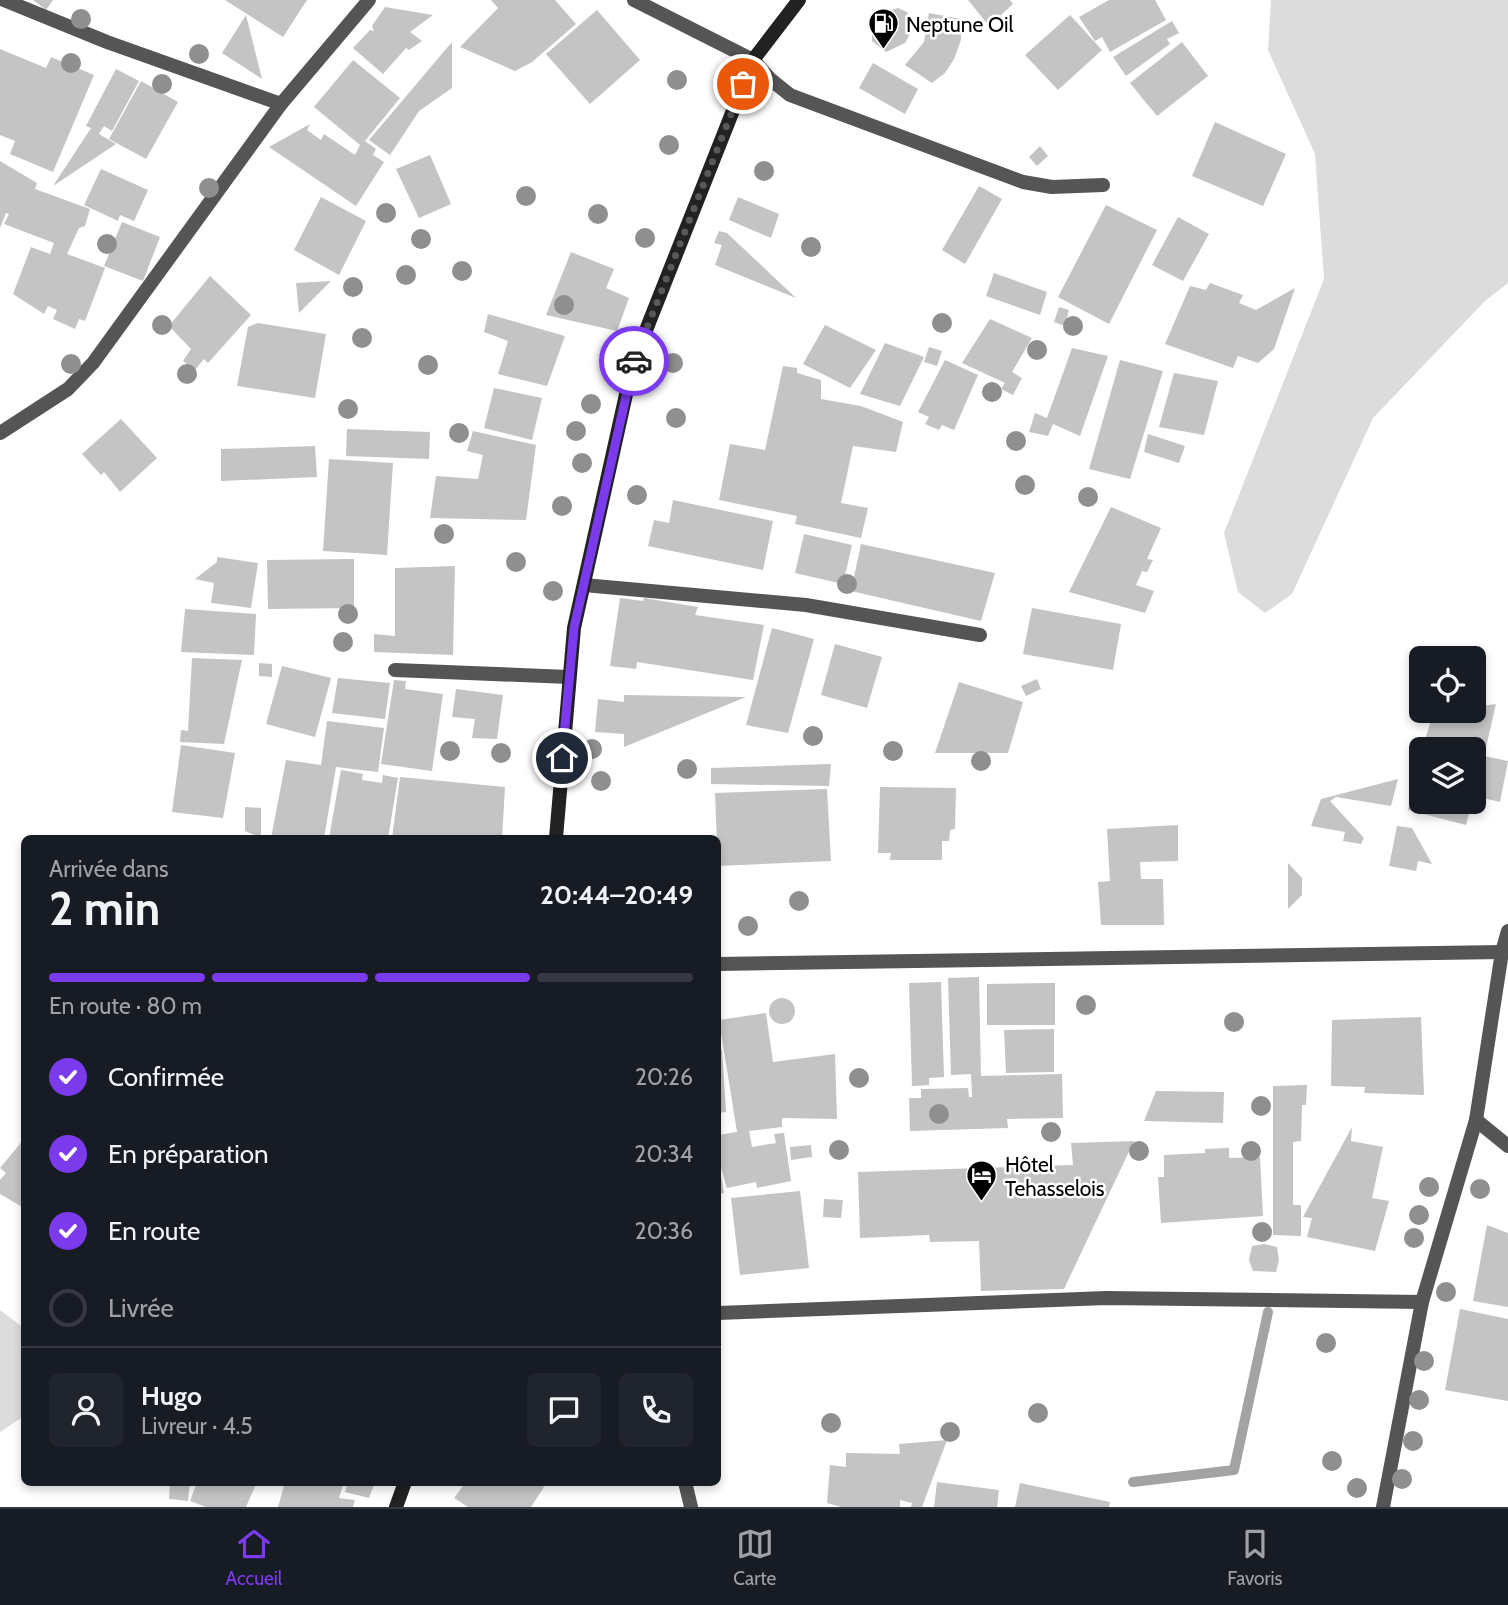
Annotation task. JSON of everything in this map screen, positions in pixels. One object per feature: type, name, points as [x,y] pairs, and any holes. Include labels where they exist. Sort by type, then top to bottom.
[{"type":"main road","points":[[555,835],[574,628],[633,363],[753,60],[799,0]]},
{"type":"main road","points":[[396,1507],[404,1486]]},
{"type":"street","points":[[4,0],[107,42],[281,104]]},
{"type":"street","points":[[0,433],[68,390],[93,363],[281,104],[369,0]]},
{"type":"street","points":[[634,0],[753,60],[770,79],[790,95],[993,173],[1052,187],[1103,185]]},
{"type":"street","points":[[584,585],[806,605],[980,635]]},
{"type":"street","points":[[395,670],[569,677]]},
{"type":"street","points":[[1383,1507],[1422,1302],[1476,1120],[1502,952],[1508,932]]},
{"type":"street","points":[[721,964],[1502,952]]},
{"type":"street","points":[[1476,1120],[1508,1146]]},
{"type":"street","points":[[721,1313],[1106,1298],[1422,1302]]},
{"type":"street","points":[[686,1486],[691,1507]]},
{"type":"shaded area","points":[[1271,0],[1508,0],[1508,283],[1485,301],[1373,418],[1292,594],[1265,613],[1238,592],[1224,533],[1324,279],[1315,154],[1268,50]]},
{"type":"shaded area","points":[[0,1310],[21,1326],[21,1418],[0,1432]]},
{"type":"building","points":[[33,0],[53,0],[46,10]]},
{"type":"building","points":[[225,0],[307,0],[283,37]]},
{"type":"building","points":[[491,0],[555,0],[576,24],[532,62],[515,71],[460,47],[498,8]]},
{"type":"building","points":[[968,0],[1010,0],[1013,4],[989,26]]},
{"type":"building","points":[[1109,0],[1155,0],[1166,20],[1110,52],[1102,37],[1095,41],[1079,17]]},
{"type":"building","points":[[385,7],[433,15],[410,32],[422,41],[409,50],[406,48],[383,74],[353,48],[370,30],[374,31],[372,26]]},
{"type":"building","points":[[898,8],[907,12],[912,21],[911,32],[905,43],[886,52],[872,41],[872,25],[877,15]]},
{"type":"building","points":[[597,10],[640,60],[590,104],[546,54]]},
{"type":"building","points":[[929,13],[961,19],[961,40],[954,59],[945,73],[932,83],[905,65],[924,42]]},
{"type":"building","points":[[246,15],[262,79],[222,53]]},
{"type":"building","points":[[1070,15],[1102,50],[1058,90],[1025,55]]},
{"type":"building","points":[[1172,21],[1179,33],[1167,39],[1170,44],[1126,76],[1113,57]]},
{"type":"building","points":[[452,42],[452,88],[419,111],[390,155],[369,140]]},
{"type":"building","points":[[1182,42],[1208,76],[1157,116],[1130,83]]},
{"type":"building","points":[[0,49],[46,68],[51,57],[94,75],[53,172],[10,154],[15,141],[0,135]]},
{"type":"building","points":[[353,60],[400,98],[365,141],[376,149],[373,155],[384,162],[356,206],[269,147],[310,124],[307,130],[321,140],[324,134],[355,155],[360,145],[314,107]]},
{"type":"building","points":[[873,63],[918,89],[905,114],[859,88]]},
{"type":"building","points":[[116,69],[139,81],[112,131],[104,126],[99,134],[116,144],[53,186],[91,128],[86,126]]},
{"type":"building","points":[[141,81],[178,102],[146,159],[109,139]]},
{"type":"building","points":[[1215,122],[1286,154],[1263,206],[1192,176]]},
{"type":"building","points":[[1040,146],[1048,156],[1037,166],[1029,157]]},
{"type":"building","points":[[430,155],[451,204],[419,218],[396,169]]},
{"type":"building","points":[[0,161],[37,183],[35,189],[90,209],[85,226],[79,228],[67,254],[105,268],[85,321],[79,319],[75,329],[53,319],[57,310],[48,306],[44,314],[13,294],[31,247],[50,254],[54,243],[4,224],[9,214],[6,213],[0,228]]},
{"type":"building","points":[[101,169],[148,190],[134,221],[120,215],[118,221],[84,205]]},
{"type":"building","points":[[979,186],[1002,199],[965,264],[942,250]]},
{"type":"building","points":[[321,197],[366,221],[339,275],[294,250]]},
{"type":"building","points":[[738,197],[779,214],[771,238],[729,220]]},
{"type":"building","points":[[1106,205],[1157,230],[1109,324],[1058,297]]},
{"type":"building","points":[[1178,217],[1209,234],[1183,281],[1152,265]]},
{"type":"building","points":[[122,222],[160,237],[143,281],[104,266]]},
{"type":"building","points":[[719,231],[727,233],[796,298],[715,265],[722,245],[714,243]]},
{"type":"building","points":[[571,252],[614,269],[606,288],[629,298],[617,331],[546,315]]},
{"type":"building","points":[[994,273],[1047,292],[1040,315],[986,296]]},
{"type":"building","points":[[210,276],[251,315],[208,363],[204,359],[195,370],[183,361],[191,349],[169,326]]},
{"type":"building","points":[[331,281],[299,313],[296,283]]},
{"type":"building","points":[[1210,283],[1243,295],[1239,303],[1256,310],[1295,288],[1274,349],[1258,363],[1238,356],[1233,368],[1165,344],[1190,286],[1206,290]]},
{"type":"building","points":[[1059,307],[1069,310],[1065,326],[1054,322]]},
{"type":"building","points":[[488,314],[565,336],[547,386],[498,374],[508,341],[484,332]]},
{"type":"building","points":[[990,319],[1032,338],[1012,372],[1022,378],[1013,395],[1001,389],[1005,383],[962,363]]},
{"type":"building","points":[[258,323],[326,334],[315,398],[237,386],[248,327]]},
{"type":"building","points":[[825,325],[876,350],[850,388],[803,364]]},
{"type":"building","points":[[885,343],[924,357],[900,406],[860,394]]},
{"type":"building","points":[[929,347],[942,351],[937,366],[924,362]]},
{"type":"building","points":[[1072,348],[1108,356],[1080,436],[1053,424],[1048,436],[1029,432],[1035,413],[1047,418]]},
{"type":"building","points":[[945,360],[978,375],[954,430],[942,425],[939,430],[925,424],[929,417],[918,412]]},
{"type":"building","points":[[1120,360],[1163,371],[1130,479],[1089,469]]},
{"type":"building","points":[[783,366],[797,368],[797,373],[821,380],[821,399],[861,406],[903,422],[896,452],[853,446],[841,503],[868,508],[861,538],[795,524],[797,516],[719,500],[730,444],[765,450]]},
{"type":"building","points":[[1174,373],[1218,381],[1204,435],[1159,427]]},
{"type":"building","points":[[494,388],[542,398],[532,440],[484,428]]},
{"type":"building","points":[[121,419],[157,458],[120,492],[104,472],[101,475],[82,454]]},
{"type":"building","points":[[347,429],[430,432],[429,459],[346,456]]},
{"type":"building","points":[[473,431],[536,445],[526,520],[430,518],[436,476],[478,479],[483,455],[467,451]]},
{"type":"building","points":[[1148,434],[1185,446],[1179,463],[1144,452]]},
{"type":"building","points":[[315,446],[317,477],[221,481],[221,449]]},
{"type":"building","points":[[329,459],[393,463],[387,555],[323,551]]},
{"type":"building","points":[[673,500],[773,521],[763,570],[648,546],[654,520],[669,523]]},
{"type":"building","points":[[1111,507],[1161,528],[1147,559],[1153,560],[1147,572],[1142,571],[1136,585],[1154,591],[1145,613],[1069,592]]},
{"type":"building","points":[[804,534],[852,545],[843,584],[795,573]]},
{"type":"building","points":[[861,544],[995,573],[981,621],[851,591]]},
{"type":"building","points":[[217,557],[258,563],[251,608],[211,603],[214,583],[195,579],[217,562]]},
{"type":"building","points":[[354,559],[354,608],[268,609],[267,560]]},
{"type":"building","points":[[455,566],[453,655],[374,652],[374,634],[395,636],[395,568]]},
{"type":"building","points":[[620,598],[643,601],[644,598],[698,607],[695,615],[764,625],[753,680],[637,662],[636,669],[610,666]]},
{"type":"building","points":[[1032,608],[1121,624],[1113,670],[1023,654]]},
{"type":"building","points":[[185,609],[256,614],[254,655],[181,652]]},
{"type":"building","points":[[772,628],[814,639],[788,733],[746,725]]},
{"type":"building","points":[[835,644],[882,657],[867,708],[821,695]]},
{"type":"building","points":[[192,658],[242,660],[224,744],[180,742],[181,730],[188,731]]},
{"type":"building","points":[[259,663],[272,664],[272,677],[259,676]]},
{"type":"building","points":[[282,666],[331,678],[315,737],[266,724]]},
{"type":"building","points":[[338,678],[390,683],[385,719],[332,713]]},
{"type":"building","points":[[1037,679],[1041,689],[1026,696],[1021,686]]},
{"type":"building","points":[[394,680],[406,681],[405,689],[443,694],[432,771],[381,764]]},
{"type":"building","points":[[959,682],[1023,702],[1008,753],[935,753]]},
{"type":"building","points":[[456,689],[503,695],[497,739],[472,738],[475,719],[452,717]]},
{"type":"building","points":[[624,695],[746,697],[624,747],[624,734],[595,732],[598,699],[624,702]]},
{"type":"building","points":[[1496,704],[1486,747],[1486,737],[1426,737],[1430,723],[1486,723],[1486,705]]},
{"type":"building","points":[[327,721],[384,728],[378,772],[336,767],[325,835],[272,835],[286,760],[321,765]]},
{"type":"building","points":[[181,745],[235,753],[223,818],[172,812]]},
{"type":"building","points":[[1486,756],[1508,761],[1500,802],[1486,799]]},
{"type":"building","points":[[831,764],[829,786],[711,784],[711,768]]},
{"type":"building","points":[[341,770],[363,774],[362,780],[382,783],[383,775],[398,778],[388,835],[330,835]]},
{"type":"building","points":[[400,777],[505,787],[502,835],[392,835]]},
{"type":"building","points":[[1398,779],[1391,806],[1336,797],[1330,801],[1364,838],[1361,844],[1343,841],[1345,832],[1311,826],[1321,799]]},
{"type":"building","points":[[880,787],[956,788],[955,829],[950,830],[949,841],[942,841],[942,860],[890,860],[891,853],[878,853]]},
{"type":"building","points":[[827,789],[831,861],[721,866],[721,835],[717,835],[715,793]]},
{"type":"building","points":[[245,807],[261,808],[261,835],[245,831]]},
{"type":"building","points":[[1423,814],[1469,814],[1466,825]]},
{"type":"building","points":[[1178,825],[1178,861],[1140,862],[1141,879],[1163,879],[1164,925],[1101,925],[1098,882],[1110,881],[1107,829]]},
{"type":"building","points":[[1397,826],[1412,828],[1432,864],[1418,861],[1416,871],[1389,866]]},
{"type":"building","points":[[1288,863],[1302,878],[1302,895],[1288,909]]},
{"type":"building","points":[[979,977],[981,1076],[1062,1074],[1063,1118],[1007,1119],[1008,1128],[910,1131],[909,1098],[921,1098],[921,1089],[968,1088],[969,1097],[972,1097],[971,1074],[951,1075],[948,978]]},
{"type":"building","points":[[941,982],[944,1077],[929,1078],[929,1085],[912,1086],[909,983]]},
{"type":"building","points":[[1055,983],[1055,1025],[987,1025],[987,984]]},
{"type":"building","points":[[782,998],[791,1002],[795,1011],[791,1020],[782,1024],[773,1020],[769,1011],[773,1002]]},
{"type":"building","points":[[766,1013],[773,1062],[835,1054],[837,1119],[782,1118],[782,1127],[749,1131],[752,1147],[776,1143],[774,1134],[784,1133],[791,1181],[757,1188],[756,1182],[727,1188],[721,1168],[721,1135],[737,1132],[721,1020]]},
{"type":"building","points":[[1421,1017],[1424,1095],[1364,1093],[1365,1087],[1331,1086],[1332,1020]]},
{"type":"building","points":[[1054,1029],[1054,1072],[1006,1073],[1004,1030]]},
{"type":"building","points":[[721,1050],[722,1050],[726,1112],[721,1113]]},
{"type":"building","points":[[1307,1085],[1306,1105],[1302,1105],[1301,1141],[1293,1142],[1293,1205],[1301,1205],[1301,1236],[1273,1235],[1273,1086]]},
{"type":"building","points":[[1156,1091],[1224,1092],[1223,1123],[1144,1121]]},
{"type":"building","points":[[1352,1127],[1351,1141],[1383,1147],[1372,1198],[1389,1201],[1375,1251],[1307,1237],[1312,1218],[1303,1217]]},
{"type":"building","name":"Hôtel Tehasselois","points":[[1134,1141],[1064,1289],[981,1291],[979,1241],[930,1242],[929,1235],[860,1238],[858,1172],[1073,1165],[1071,1143]]},
{"type":"building","points":[[21,1143],[21,1206],[0,1194],[0,1180],[6,1173],[0,1168]]},
{"type":"building","points":[[811,1145],[812,1157],[791,1160],[790,1147]]},
{"type":"building","points":[[1229,1148],[1229,1158],[1260,1157],[1263,1216],[1161,1223],[1158,1177],[1164,1177],[1164,1155],[1205,1153],[1205,1149]]},
{"type":"building","points":[[800,1191],[809,1268],[740,1275],[731,1198]]},
{"type":"building","points":[[824,1199],[843,1200],[841,1218],[823,1217]]},
{"type":"building","points":[[1487,1225],[1508,1233],[1508,1307],[1473,1301]]},
{"type":"building","points":[[1264,1244],[1277,1247],[1279,1260],[1276,1272],[1253,1271],[1249,1260],[1252,1246]]},
{"type":"building","points":[[1460,1309],[1508,1319],[1508,1401],[1445,1390]]},
{"type":"building","points":[[947,1440],[922,1507],[911,1507],[912,1503],[900,1500],[900,1507],[841,1507],[827,1503],[830,1465],[846,1467],[846,1453],[900,1454],[899,1444]]},
{"type":"building","points":[[937,1482],[999,1490],[997,1507],[934,1507]]},
{"type":"building","points":[[1020,1483],[1110,1502],[1109,1507],[1015,1507]]},
{"type":"building","points":[[170,1486],[190,1486],[188,1501],[169,1499]]},
{"type":"building","points":[[196,1486],[255,1486],[246,1507],[206,1507],[190,1501]]},
{"type":"building","points":[[284,1486],[343,1486],[339,1498],[355,1500],[353,1507],[278,1507]]},
{"type":"building","points":[[347,1486],[374,1486],[369,1498],[345,1492]]},
{"type":"building","points":[[463,1486],[544,1487],[531,1507],[468,1507],[454,1498]]},
{"type":"waterway","points":[[1133,1482],[1234,1470],[1268,1312]]},
{"type":"way so far","points":[[634,361],[646,324],[743,84]]},
{"type":"place","name":"Neptune Oil","points":[[883,51]]},
{"type":"place","name":"Hôtel Tehasselois","points":[[982,1203]]},
{"type":"route","points":[[562,758],[574,628],[634,361]]}]
